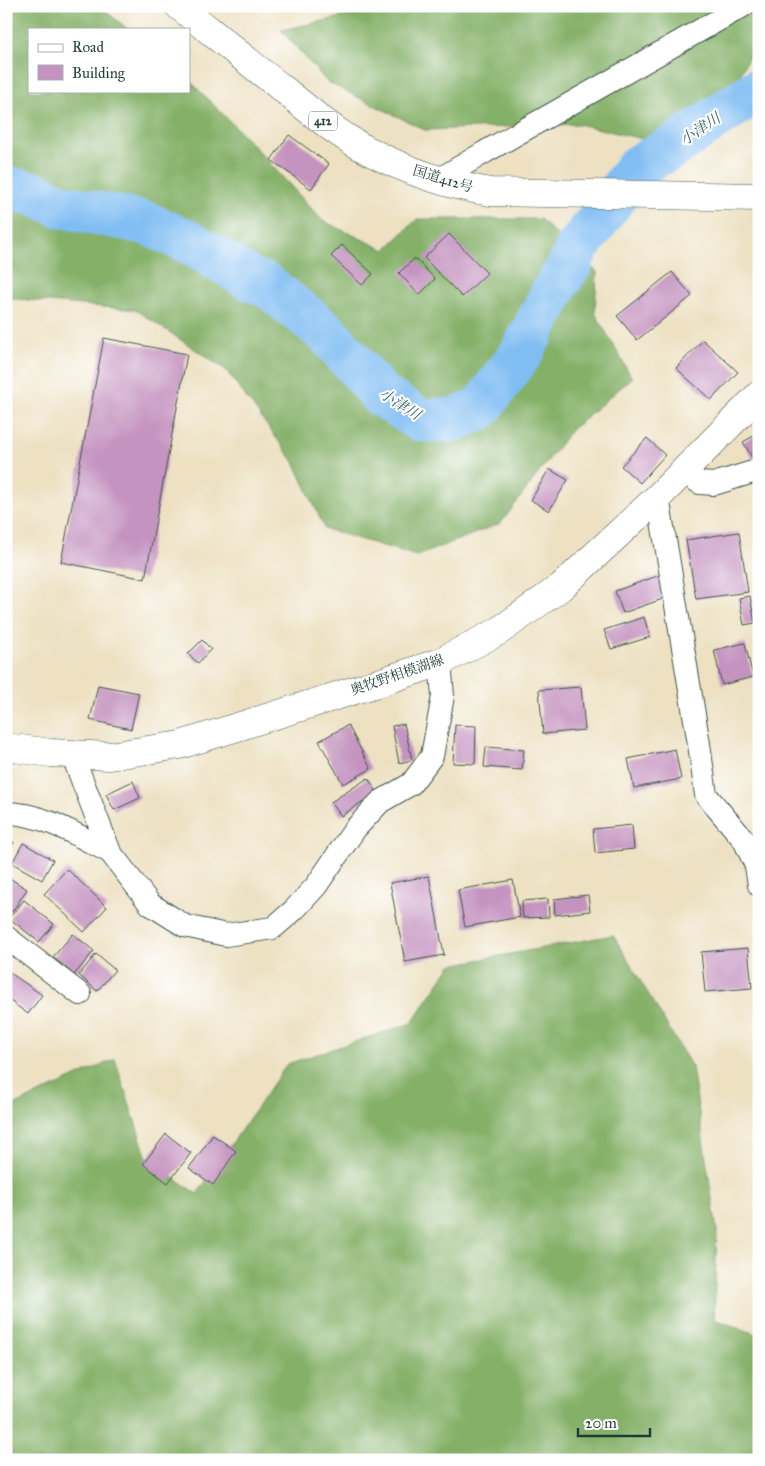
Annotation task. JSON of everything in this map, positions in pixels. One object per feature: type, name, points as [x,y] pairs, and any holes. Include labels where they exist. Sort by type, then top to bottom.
[{"type":"main road","name":"国道412号","points":[[179,6],[322,121],[368,151],[405,168],[438,180],[465,188],[490,192],[759,197]]},
{"type":"main road","name":"奥牧野相模湖線","points":[[6,747],[109,756],[180,745],[440,662],[499,631],[561,588],[658,497],[759,395]]},
{"type":"street","points":[[438,180],[501,142],[744,6]]},
{"type":"street","points":[[682,471],[700,483],[714,484],[759,470]]},
{"type":"street","points":[[658,497],[706,795],[744,840],[756,866],[759,885]]},
{"type":"street","points":[[72,754],[110,852],[150,904],[184,926],[226,935],[273,928],[294,910],[316,886],[356,829],[380,802],[411,784],[432,756],[443,696],[440,662]]},
{"type":"street","points":[[6,813],[38,818],[110,852]]},
{"type":"street","points":[[6,937],[80,994]]},
{"type":"green space","points":[[6,6],[99,6],[127,28],[28,28],[28,92],[190,92],[190,81],[253,145],[323,221],[385,250],[417,219],[540,219],[597,272],[595,313],[632,378],[571,430],[501,523],[417,556],[325,529],[294,462],[226,370],[136,310],[6,298]]},
{"type":"green space","points":[[394,6],[759,6],[759,54],[749,56],[703,153],[578,124],[425,130],[327,82],[281,30]]},
{"type":"green space","points":[[613,935],[692,1067],[717,1231],[714,1319],[759,1335],[759,1460],[6,1460],[6,1109],[115,1059],[147,1159],[197,1194],[287,1064],[412,1023],[451,965]]},
{"type":"building","points":[[289,135],[329,164],[311,189],[271,160]]},
{"type":"building","points":[[449,234],[487,273],[462,297],[424,258]]},
{"type":"building","points":[[342,245],[373,274],[362,285],[331,256]]},
{"type":"building","points":[[415,258],[435,279],[419,295],[399,273]]},
{"type":"building","points":[[672,272],[692,296],[637,340],[617,316]]},
{"type":"building","points":[[104,338],[187,354],[145,579],[61,562]]},
{"type":"building","points":[[703,340],[738,372],[711,400],[676,368]]},
{"type":"building","points":[[759,433],[759,456],[753,459],[743,442]]},
{"type":"building","points":[[647,438],[665,455],[640,483],[621,466]]},
{"type":"building","points":[[549,469],[568,480],[549,511],[531,500]]},
{"type":"building","points":[[739,532],[748,592],[696,599],[686,540]]},
{"type":"building","points":[[666,573],[674,595],[623,613],[615,591]]},
{"type":"building","points":[[750,596],[755,623],[744,625],[739,598]]},
{"type":"building","points":[[644,617],[650,637],[611,649],[604,630]]},
{"type":"building","points":[[202,640],[211,649],[198,663],[188,654]]},
{"type":"building","points":[[745,643],[753,677],[722,685],[714,650]]},
{"type":"building","points":[[98,685],[139,693],[131,729],[90,720]]},
{"type":"building","points":[[581,687],[585,730],[543,734],[539,690]]},
{"type":"building","points":[[404,724],[412,760],[399,763],[392,726]]},
{"type":"building","points":[[348,725],[371,769],[343,784],[319,741]]},
{"type":"building","points":[[455,725],[476,726],[475,764],[453,763]]},
{"type":"building","points":[[486,747],[524,750],[522,770],[484,767]]},
{"type":"building","points":[[675,749],[681,779],[634,788],[628,759]]},
{"type":"building","points":[[368,778],[377,792],[341,816],[331,802]]},
{"type":"building","points":[[133,781],[140,798],[114,810],[106,794]]},
{"type":"building","points":[[632,825],[634,849],[595,853],[593,829]]},
{"type":"building","points":[[6,839],[14,842],[6,858]]},
{"type":"building","points":[[23,843],[53,860],[42,880],[12,863]]},
{"type":"building","points":[[67,869],[107,907],[84,932],[44,894]]},
{"type":"building","points":[[6,876],[27,889],[12,912],[6,908]]},
{"type":"building","points":[[429,876],[444,955],[405,962],[390,883]]},
{"type":"building","points":[[513,880],[520,917],[465,927],[458,890]]},
{"type":"building","points":[[588,895],[590,911],[555,915],[554,899]]},
{"type":"building","points":[[548,899],[549,917],[523,918],[522,901]]},
{"type":"building","points":[[24,900],[54,924],[39,942],[9,918]]},
{"type":"building","points":[[73,934],[94,951],[74,975],[53,957]]},
{"type":"building","points":[[748,948],[752,988],[705,992],[701,952]]},
{"type":"building","points":[[96,954],[115,970],[97,991],[79,975]]},
{"type":"building","points":[[6,970],[42,995],[28,1014],[6,998]]},
{"type":"building","points":[[166,1134],[191,1153],[168,1183],[143,1164]]},
{"type":"building","points":[[213,1135],[236,1151],[213,1185],[189,1168]]},
{"type":"waterway","name":"小津川","points":[[6,188],[33,193],[61,206],[146,223],[189,242],[252,280],[265,284],[328,334],[381,395],[420,420],[454,420],[480,409],[522,352],[556,286],[571,263],[577,248],[638,166],[673,147],[759,89]]}]
